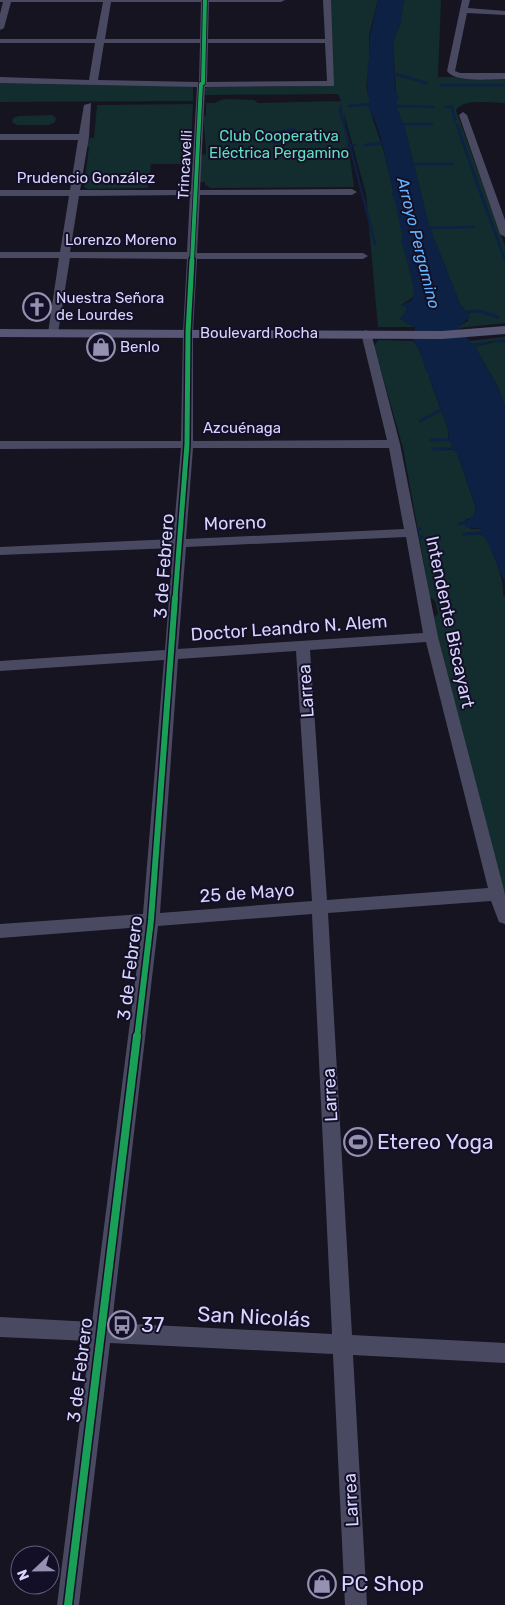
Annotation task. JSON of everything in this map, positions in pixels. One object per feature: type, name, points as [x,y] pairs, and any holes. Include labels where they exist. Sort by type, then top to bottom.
[{"type":"main road","name":"Boulevard Rocha","points":[[0,333],[468,334],[505,330]]},
{"type":"street","points":[[0,0],[281,0]]},
{"type":"street","points":[[0,28],[8,0]]},
{"type":"street","points":[[93,82],[107,0]]},
{"type":"street","name":"Trincavelli","points":[[188,332],[201,84],[203,83],[205,0]]},
{"type":"street","points":[[0,80],[201,84],[331,84],[327,0]]},
{"type":"street","points":[[466,0],[451,70],[452,74],[460,76],[505,76]]},
{"type":"street","points":[[464,10],[505,13]]},
{"type":"street","points":[[0,41],[329,41]]},
{"type":"street","points":[[53,333],[88,105]]},
{"type":"street","points":[[463,115],[505,234]]},
{"type":"street","points":[[0,137],[84,137]]},
{"type":"street","name":"Prudencio González","points":[[0,193],[352,192]]},
{"type":"street","points":[[493,202],[505,204]]},
{"type":"street","name":"Lorenzo Moreno","points":[[0,255],[363,256]]},
{"type":"street","name":"3 de Febrero","points":[[68,1605],[151,920],[181,543],[187,444],[188,332]]},
{"type":"street","name":"Intendente Biscayart","points":[[366,333],[394,444],[431,637],[497,894],[505,917]]},
{"type":"street","name":"Azcuénaga","points":[[0,444],[394,444]]},
{"type":"street","name":"Moreno","points":[[0,551],[412,533]]},
{"type":"street","name":"Doctor Leandro N. Alem","points":[[0,666],[172,656],[431,637]]},
{"type":"street","name":"Larrea","points":[[303,646],[320,909],[356,1605]]},
{"type":"street","name":"25 de Mayo","points":[[0,931],[320,909],[497,894]]},
{"type":"street","name":"San Nicolás","points":[[0,1328],[505,1353]]},
{"type":"green space","name":"Club Cooperativa Eléctrica Pergamino","points":[[329,0],[378,0],[369,35],[370,61],[366,85],[370,110],[384,152],[393,190],[415,296],[401,305],[408,308],[400,319],[415,327],[378,327],[366,194],[344,114],[354,187],[211,188],[205,185],[205,182],[200,182],[201,155],[206,154],[204,116],[206,116],[206,103],[214,103],[224,99],[254,100],[258,103],[341,101],[338,94],[205,95],[205,88],[207,87],[333,86]]},
{"type":"green space","points":[[404,0],[441,0],[438,77],[505,77],[505,103],[465,104],[456,110],[505,246],[505,323],[459,328],[459,326],[468,321],[468,314],[471,312],[465,310],[460,304],[429,226],[405,129],[397,109],[393,42],[400,24]]},
{"type":"green space","points":[[0,82],[189,86],[193,87],[193,101],[0,102]]},
{"type":"green space","points":[[193,104],[190,164],[151,164],[148,188],[88,189],[84,187],[89,147],[86,146],[90,138],[94,138],[97,105]]},
{"type":"green space","points":[[52,115],[56,118],[55,122],[49,125],[17,125],[12,122],[13,118],[19,116]]},
{"type":"green space","points":[[505,337],[505,406],[498,387],[475,347],[498,341],[472,344],[468,341]]},
{"type":"green space","points":[[378,340],[413,341],[418,347],[430,375],[429,378],[449,431],[448,439],[453,447],[446,450],[454,450],[457,453],[476,508],[473,517],[465,520],[471,529],[482,529],[480,534],[486,538],[502,582],[503,596],[505,596],[505,893],[499,877],[433,618],[438,614],[435,601],[430,597],[403,448],[374,346]]},
{"type":"water","name":"Arroyo Pergamino","points":[[378,0],[404,0],[400,24],[393,42],[395,90],[399,98],[397,100],[397,109],[405,129],[429,226],[460,304],[465,310],[471,312],[468,314],[470,317],[459,328],[472,344],[498,340],[475,347],[498,387],[505,406],[505,583],[486,538],[479,532],[482,529],[466,527],[463,522],[473,517],[476,507],[457,453],[454,450],[446,449],[453,447],[449,441],[445,441],[449,438],[449,433],[429,378],[430,375],[427,373],[418,347],[413,341],[415,327],[400,319],[408,308],[401,305],[411,301],[414,296],[413,284],[401,240],[403,239],[394,197],[392,196],[393,190],[383,147],[377,125],[368,107],[370,102],[367,93],[368,87],[365,85],[367,84],[369,60],[369,34],[371,33]]},
{"type":"water","points":[[294,128],[303,138],[273,144],[264,133]]},
{"type":"waterway","points":[[395,74],[427,83]]},
{"type":"waterway","points":[[441,85],[505,85]]},
{"type":"waterway","points":[[349,106],[370,104]]},
{"type":"waterway","points":[[341,106],[340,110],[350,146]]},
{"type":"waterway","points":[[397,106],[433,107]]},
{"type":"waterway","points":[[446,107],[452,107],[455,120]]},
{"type":"waterway","points":[[403,124],[432,124]]},
{"type":"waterway","points":[[457,125],[480,192]]},
{"type":"waterway","points":[[365,145],[381,143]]},
{"type":"waterway","points":[[350,146],[355,145]]},
{"type":"waterway","points":[[350,146],[375,244]]},
{"type":"waterway","points":[[412,164],[453,164]]},
{"type":"waterway","points":[[481,194],[505,260]]},
{"type":"waterway","name":"Arroyo Pergamino","points":[[429,228],[474,227]]},
{"type":"waterway","points":[[471,311],[479,311],[498,317]]},
{"type":"waterway","points":[[498,341],[505,341]]},
{"type":"waterway","points":[[420,421],[441,410]]},
{"type":"waterway","points":[[431,440],[445,440]]},
{"type":"waterway","points":[[434,449],[446,449]]},
{"type":"waterway","points":[[459,524],[464,523]]},
{"type":"waterway","points":[[463,534],[480,533]]},
{"type":"cycle path","points":[[68,1605],[151,920],[187,444],[188,332],[201,84],[203,83],[205,0]]},
{"type":"place","name":"Nuestra Señora de Lourdes","points":[[37,307]]},
{"type":"place","name":"Benlo","points":[[101,347]]},
{"type":"place","name":"Etereo Yoga","points":[[358,1142]]},
{"type":"place","name":"37","points":[[122,1325]]},
{"type":"place","name":"PC Shop","points":[[322,1584]]}]
